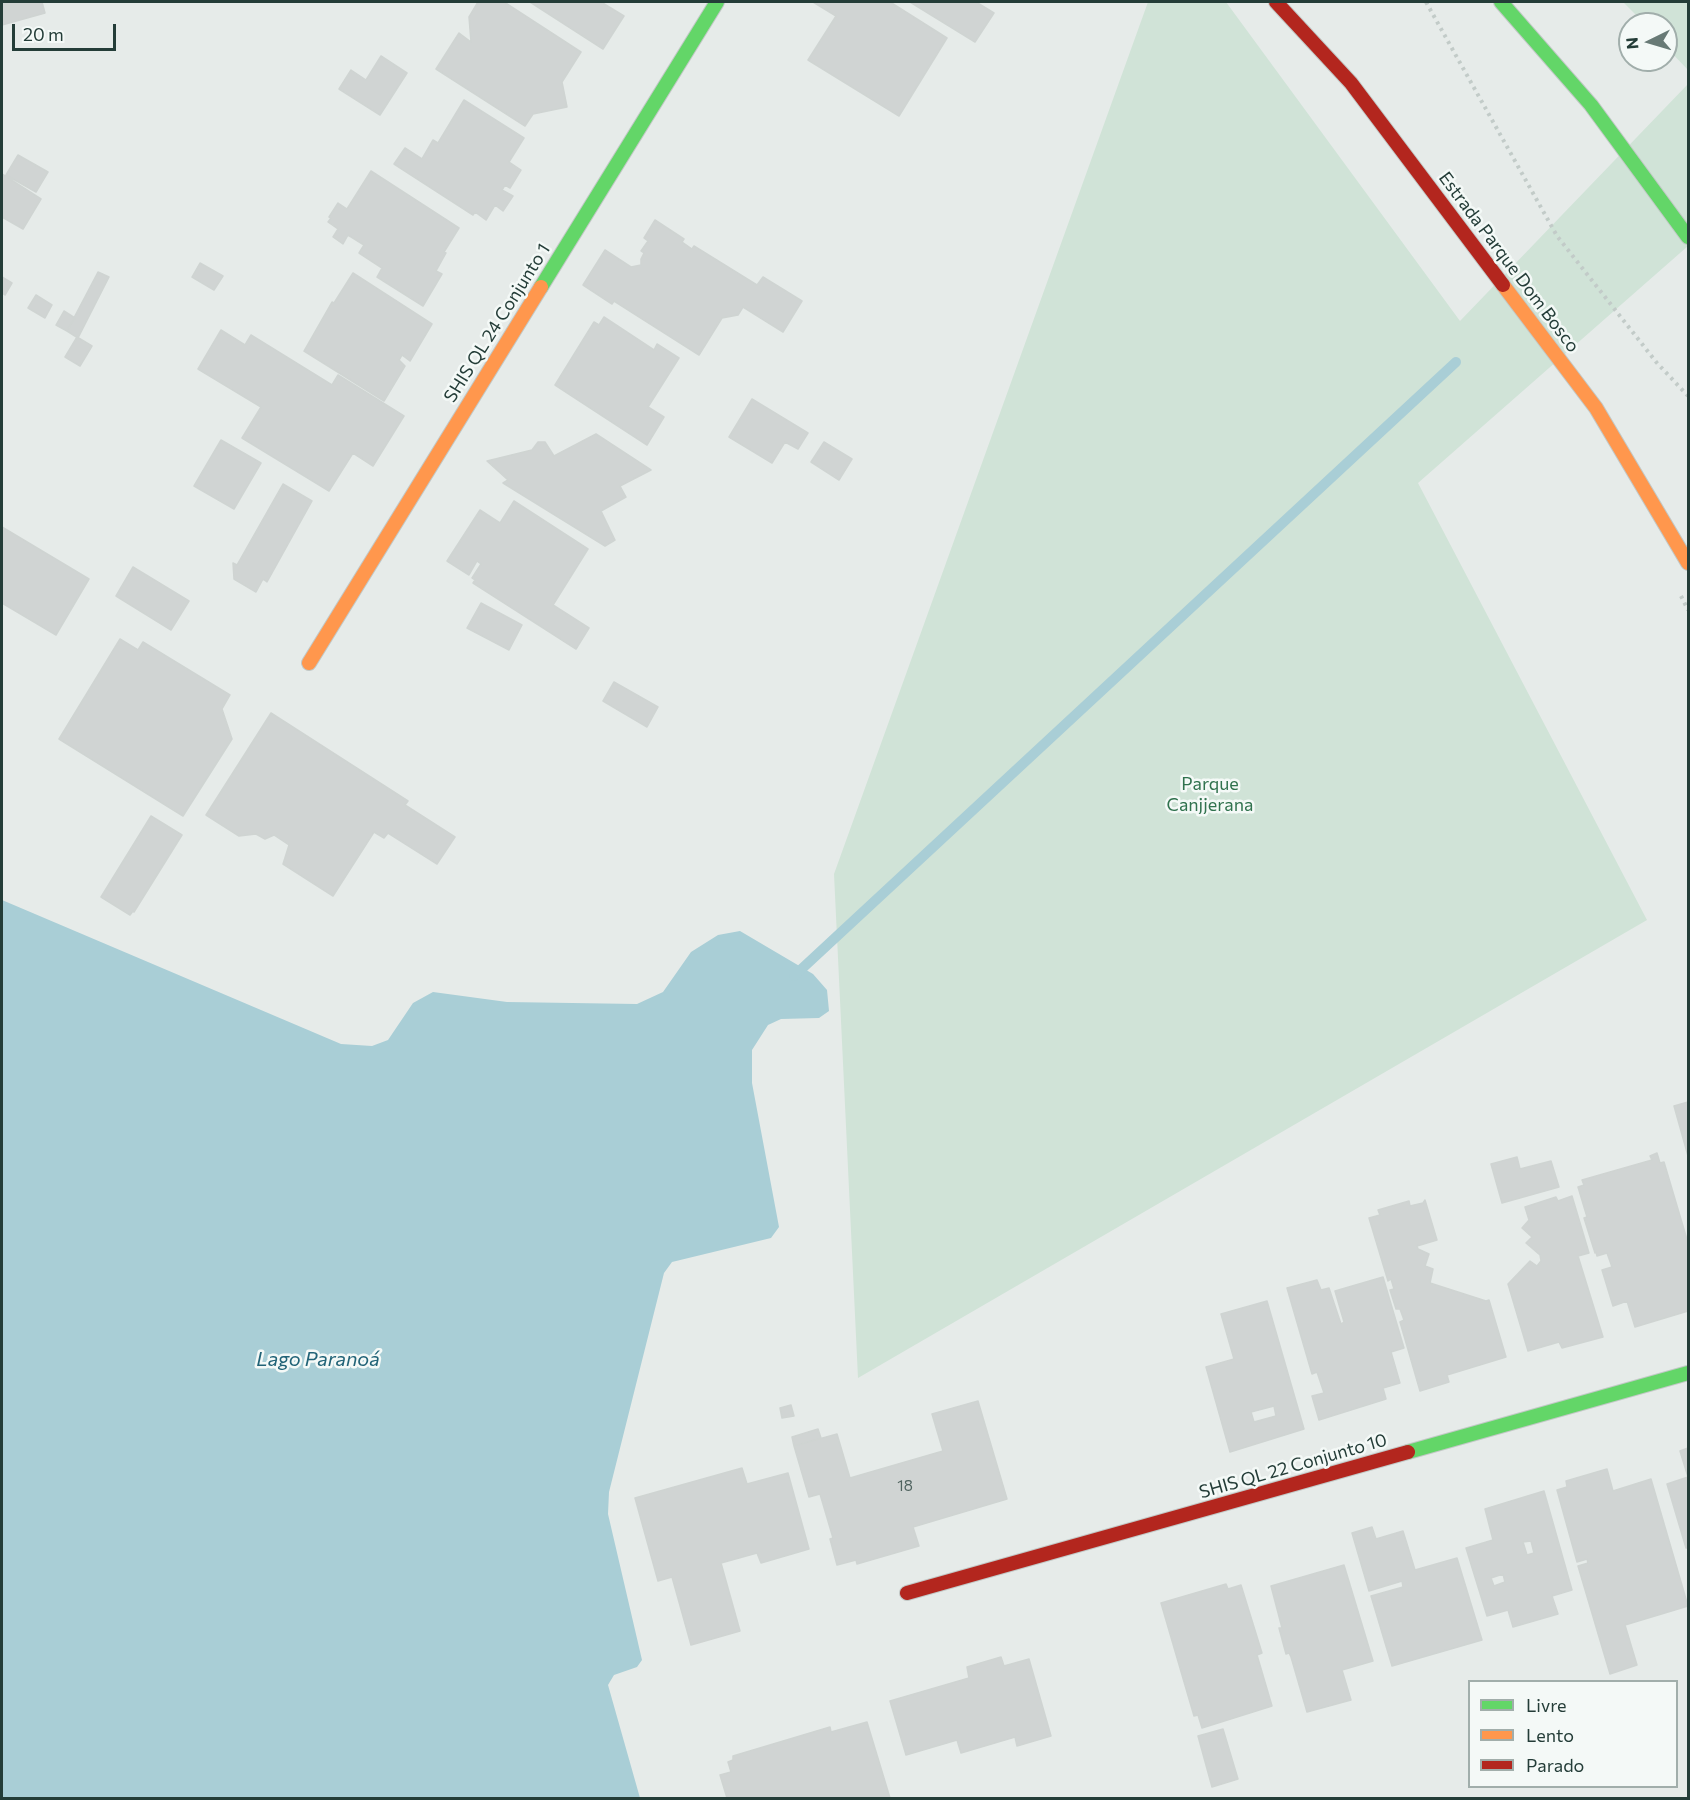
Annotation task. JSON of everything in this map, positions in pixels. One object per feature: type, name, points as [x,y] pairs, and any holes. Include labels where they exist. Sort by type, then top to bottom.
[{"type":"street","name":"SHIS QL 24 Conjunto 1","points":[[309,663],[717,2]]},
{"type":"street","name":"Estrada Parque Dom Bosco","points":[[1276,2],[1351,83],[1596,408],[1689,563]]},
{"type":"street","points":[[1501,2],[1591,105],[1689,237]]},
{"type":"street","points":[[1596,408],[1634,443]]},
{"type":"street","name":"SHIS QL 22 Conjunto 10","points":[[907,1593],[1689,1373]]},
{"type":"path","points":[[1426,2],[1557,236],[1657,363],[1689,396]]},
{"type":"green space","name":"Parque Canjjerana","points":[[1148,2],[1226,2],[1460,321],[1688,84],[1688,246],[1418,483],[1647,920],[858,1378],[834,874]]},
{"type":"green space","points":[[1623,2],[1688,2],[1688,70],[1678,60],[1678,12],[1633,12]]},
{"type":"water","name":"Lago Paranoá","points":[[2,900],[341,1044],[372,1046],[388,1040],[413,1003],[433,992],[507,1002],[637,1004],[663,992],[691,952],[718,935],[740,931],[813,974],[827,990],[829,1011],[819,1018],[781,1019],[768,1025],[752,1050],[752,1083],[779,1227],[771,1238],[672,1262],[664,1273],[609,1492],[608,1514],[642,1660],[637,1667],[614,1675],[608,1685],[640,1798],[2,1798]]},
{"type":"building","points":[[2,2],[42,2],[45,13],[2,25]]},
{"type":"building","points":[[478,2],[504,2],[581,52],[562,82],[567,107],[533,114],[525,126],[436,69],[459,33],[471,42],[469,17]]},
{"type":"building","points":[[530,2],[601,2],[624,16],[603,49]]},
{"type":"building","points":[[813,2],[890,2],[947,38],[899,116],[808,60],[836,16]]},
{"type":"building","points":[[910,2],[976,2],[994,13],[975,42]]},
{"type":"building","points":[[381,56],[407,73],[380,115],[339,89],[351,70],[366,80]]},
{"type":"building","points":[[464,100],[524,138],[509,162],[521,170],[510,188],[505,185],[502,190],[513,196],[503,211],[495,205],[486,220],[475,212],[473,215],[394,164],[405,148],[422,159],[433,140],[438,143]]},
{"type":"building","points":[[18,155],[48,172],[36,192],[6,175]]},
{"type":"building","points":[[371,171],[459,228],[444,252],[446,253],[436,271],[442,274],[423,306],[377,277],[382,268],[359,253],[364,245],[348,235],[343,244],[333,237],[338,229],[328,222],[331,218],[329,217],[338,203],[347,209]]},
{"type":"building","points":[[2,174],[41,199],[23,229],[2,217]]},
{"type":"building","points":[[655,220],[684,239],[682,242],[692,249],[694,246],[757,285],[763,277],[802,301],[783,332],[743,307],[738,315],[722,318],[699,355],[614,301],[612,304],[583,285],[605,250],[631,267],[641,265],[644,253],[641,251],[648,241],[644,238]]},
{"type":"building","points":[[200,263],[223,276],[214,290],[192,277]]},
{"type":"building","points":[[98,272],[109,277],[78,338],[67,331]]},
{"type":"building","points":[[353,273],[432,324],[410,361],[402,355],[399,360],[405,366],[384,401],[304,351],[332,302],[334,303]]},
{"type":"building","points":[[2,277],[12,283],[5,295],[2,293]]},
{"type":"building","points":[[36,295],[52,305],[45,318],[28,308]]},
{"type":"building","points":[[64,311],[75,318],[67,331],[56,325]]},
{"type":"building","points":[[604,317],[654,350],[657,344],[679,358],[648,407],[664,417],[647,445],[555,385],[594,322],[599,325]]},
{"type":"building","points":[[221,330],[245,345],[251,335],[332,385],[338,375],[404,416],[373,466],[353,453],[329,491],[242,438],[261,407],[198,369]]},
{"type":"building","points":[[77,337],[92,346],[80,366],[65,357]]},
{"type":"building","points":[[752,399],[808,433],[798,449],[785,442],[772,463],[729,437]]},
{"type":"building","points":[[596,434],[651,470],[620,486],[626,497],[601,511],[615,540],[605,546],[503,483],[508,480],[487,461],[532,450],[538,442],[545,442],[554,456]]},
{"type":"building","points":[[221,440],[261,463],[234,509],[194,486]]},
{"type":"building","points":[[824,442],[852,459],[839,480],[811,462]]},
{"type":"building","points":[[283,484],[312,501],[267,582],[263,579],[256,592],[234,579],[233,563],[237,565]]},
{"type":"building","points":[[514,501],[588,549],[553,605],[589,628],[576,649],[473,583],[475,580],[472,578],[481,564],[477,561],[469,575],[447,561],[480,510],[500,523]]},
{"type":"building","points":[[2,527],[89,579],[56,635],[2,603]]},
{"type":"building","points":[[133,567],[189,601],[171,630],[116,596]]},
{"type":"building","points":[[481,603],[522,625],[509,650],[467,628]]},
{"type":"building","points":[[120,639],[138,650],[143,642],[230,695],[222,709],[232,739],[183,816],[59,739]]},
{"type":"building","points":[[614,682],[658,707],[647,727],[603,701]]},
{"type":"building","points":[[271,713],[408,801],[405,805],[455,837],[437,864],[388,833],[384,838],[374,832],[333,896],[283,864],[289,845],[274,835],[265,839],[256,834],[239,836],[206,815]]},
{"type":"building","points":[[151,816],[182,835],[130,915],[101,897]]},
{"type":"building","points":[[1688,1102],[1688,1156],[1674,1106]]},
{"type":"building","points":[[1657,1153],[1660,1163],[1664,1162],[1688,1243],[1688,1311],[1635,1327],[1627,1301],[1613,1306],[1602,1270],[1612,1267],[1607,1253],[1597,1256],[1595,1253],[1584,1218],[1587,1217],[1578,1187],[1584,1185],[1582,1180],[1652,1160],[1650,1156]]},
{"type":"building","points":[[1517,1157],[1520,1169],[1551,1161],[1559,1187],[1502,1203],[1491,1164]]},
{"type":"building","points":[[1572,1196],[1589,1253],[1578,1256],[1603,1337],[1562,1348],[1559,1342],[1528,1351],[1508,1284],[1530,1261],[1537,1266],[1541,1261],[1540,1255],[1526,1243],[1532,1237],[1522,1228],[1529,1220],[1525,1207],[1556,1197],[1558,1201]]},
{"type":"building","points":[[1425,1200],[1437,1240],[1417,1246],[1418,1249],[1429,1254],[1425,1266],[1433,1269],[1430,1283],[1489,1300],[1506,1357],[1447,1375],[1449,1382],[1420,1391],[1400,1322],[1404,1320],[1400,1309],[1396,1309],[1390,1290],[1394,1289],[1391,1279],[1388,1281],[1369,1218],[1380,1215],[1378,1210],[1409,1201],[1410,1206],[1423,1203]]},
{"type":"building","points":[[1383,1277],[1404,1348],[1391,1352],[1400,1383],[1383,1388],[1386,1399],[1319,1420],[1312,1396],[1324,1393],[1317,1372],[1312,1374],[1287,1288],[1317,1280],[1321,1290],[1329,1288],[1341,1324],[1344,1322],[1335,1291]]},
{"type":"building","points":[[1267,1301],[1304,1429],[1230,1452],[1206,1367],[1234,1359],[1221,1314]],"holes":[[[1274,1406],[1276,1416],[1254,1422],[1251,1412]]]},
{"type":"building","points":[[978,1401],[1007,1499],[913,1527],[919,1546],[857,1564],[856,1560],[837,1565],[830,1539],[833,1538],[820,1494],[809,1497],[794,1446],[837,1434],[850,1478],[943,1451],[932,1414]]},
{"type":"building","points":[[791,1405],[794,1416],[782,1418],[780,1408]]},
{"type":"building","points":[[818,1429],[821,1438],[794,1446],[792,1437]]},
{"type":"building","points":[[1688,1448],[1688,1477],[1680,1451]]},
{"type":"building","points":[[742,1468],[747,1484],[788,1473],[809,1549],[761,1563],[757,1553],[721,1563],[740,1631],[691,1645],[672,1577],[658,1581],[635,1498]]},
{"type":"building","points":[[1607,1469],[1613,1491],[1651,1479],[1688,1606],[1625,1625],[1637,1665],[1610,1674],[1578,1566],[1588,1563],[1587,1559],[1577,1562],[1557,1490],[1567,1487],[1566,1481]]},
{"type":"building","points":[[1688,1477],[1688,1548],[1686,1548],[1667,1484]]},
{"type":"building","points":[[1544,1491],[1572,1590],[1552,1596],[1558,1614],[1513,1627],[1508,1610],[1487,1616],[1466,1548],[1493,1540],[1485,1509]],"holes":[[[1531,1541],[1534,1553],[1527,1555],[1523,1542]],[[1503,1574],[1505,1582],[1494,1586],[1491,1578]]]},
{"type":"building","points":[[1372,1527],[1376,1539],[1403,1531],[1415,1570],[1457,1558],[1482,1640],[1392,1666],[1371,1596],[1403,1587],[1402,1581],[1369,1591],[1352,1533]]},
{"type":"building","points":[[1344,1565],[1373,1661],[1342,1670],[1351,1700],[1307,1712],[1291,1657],[1289,1653],[1286,1654],[1271,1586]]},
{"type":"building","points":[[1226,1584],[1228,1589],[1241,1585],[1262,1653],[1257,1655],[1272,1706],[1202,1728],[1198,1715],[1194,1716],[1161,1603]]},
{"type":"building","points":[[1001,1657],[1004,1666],[1029,1659],[1051,1736],[1017,1746],[1015,1737],[961,1753],[957,1740],[906,1755],[890,1701],[969,1678],[967,1667]]},
{"type":"building","points":[[867,1722],[890,1798],[727,1798],[720,1775],[731,1772],[728,1762],[733,1760],[733,1756],[830,1727],[831,1732]]},
{"type":"building","points":[[1223,1729],[1238,1779],[1212,1787],[1198,1736]]},
{"type":"waterway","points":[[794,976],[1456,362]]},
{"type":"traffic: fast","points":[[541,287],[717,2]]},
{"type":"traffic: fast","points":[[1501,2],[1591,105],[1688,237]]},
{"type":"traffic: fast","points":[[1408,1452],[1688,1373]]},
{"type":"traffic: slow","points":[[1503,285],[1596,408],[1688,563]]},
{"type":"traffic: slow","points":[[309,663],[541,287]]},
{"type":"traffic: jam","points":[[1276,2],[1351,83],[1503,285]]},
{"type":"traffic: jam","points":[[907,1593],[1408,1452]]}]
